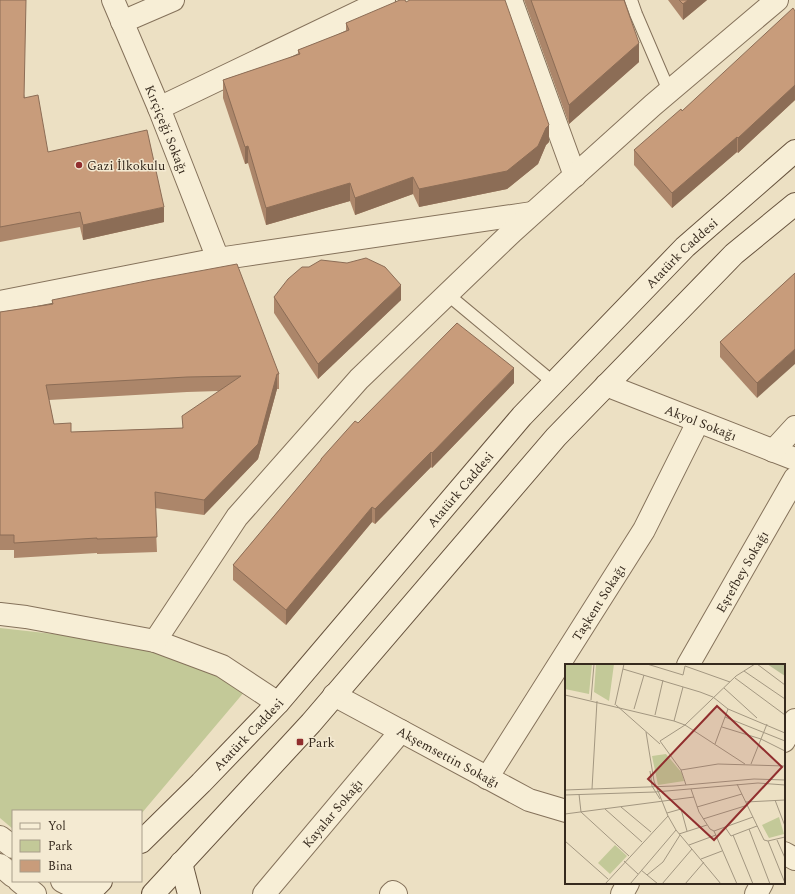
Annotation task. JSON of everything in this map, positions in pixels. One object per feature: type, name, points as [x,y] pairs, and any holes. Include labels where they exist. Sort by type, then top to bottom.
[{"type":"street","name":"Kırçiçeği Sokağı","points":[[113,0],[159,108],[218,259]]},
{"type":"street","points":[[122,22],[173,0]]},
{"type":"street","points":[[159,108],[384,0]]},
{"type":"street","points":[[511,0],[575,176]]},
{"type":"street","points":[[155,641],[237,517],[359,379],[532,213],[669,91],[777,0]]},
{"type":"street","name":"Atatürk Caddesi","points":[[142,841],[201,783],[278,703],[517,422],[685,248],[795,151]]},
{"type":"street","points":[[153,894],[311,723],[556,437],[734,254],[795,204]]},
{"type":"street","points":[[0,302],[218,259],[532,213]]},
{"type":"street","name":"Akyol Sokağı","points":[[606,385],[795,459]]},
{"type":"street","name":"Taşkent Sokağı","points":[[487,778],[644,530],[698,422]]},
{"type":"street","points":[[773,451],[795,427]]},
{"type":"street","name":"Eşrefbey Sokağı","points":[[689,664],[795,478]]},
{"type":"street","points":[[0,614],[26,617],[155,641],[222,666],[278,703]]},
{"type":"street","name":"Akşemsettin Sokağı","points":[[334,695],[529,800],[565,810]]},
{"type":"street","points":[[788,742],[795,720]]},
{"type":"street","name":"Kayalar Sokağı","points":[[264,894],[401,731]]},
{"type":"street","points":[[0,837],[12,846]]},
{"type":"street","points":[[785,853],[795,858]]},
{"type":"street","points":[[181,863],[189,894]]},
{"type":"street","points":[[0,865],[12,875]]},
{"type":"street","points":[[20,882],[35,894]]},
{"type":"street","points":[[64,882],[88,894],[100,882]]},
{"type":"street","points":[[622,894],[627,884]]},
{"type":"street","points":[[756,894],[761,884]]},
{"type":"street","points":[[392,894],[393,892],[396,894]]},
{"type":"lane","points":[[631,0],[669,91]]},
{"type":"lane","points":[[447,294],[554,383]]},
{"type":"green space","points":[[0,628],[180,648],[245,691],[142,813],[142,810],[12,810],[12,828],[0,818]]},
{"type":"building","points":[[0,0],[26,0],[24,98],[38,95],[48,152],[147,130],[164,207],[83,225],[80,212],[0,227]]},
{"type":"building","points":[[400,0],[405,0],[406,2],[410,0],[505,0],[549,125],[546,128],[538,146],[507,171],[419,189],[413,177],[355,198],[350,183],[266,208],[248,146],[245,147],[223,80],[300,54],[298,50],[349,30],[346,23]]},
{"type":"building","points":[[531,0],[624,0],[639,43],[569,105]]},
{"type":"building","points":[[679,0],[688,0],[683,4]]},
{"type":"building","points":[[793,8],[795,11],[795,85],[738,138],[737,137],[672,193],[634,150],[681,109],[682,111]]},
{"type":"building","points":[[366,258],[385,267],[401,285],[318,364],[274,297],[288,279],[302,267],[309,267],[321,260],[347,263]]},
{"type":"building","points":[[237,264],[279,374],[277,374],[258,444],[204,500],[155,492],[157,537],[97,538],[14,543],[14,535],[0,535],[0,312],[53,304],[52,300]],"holes":[[[241,376],[182,416],[183,428],[71,432],[71,423],[54,424],[46,385],[187,377]]]},
{"type":"building","points":[[795,273],[795,349],[757,383],[720,342]]},
{"type":"building","points":[[457,323],[514,368],[432,453],[431,452],[375,509],[372,507],[286,610],[233,565],[321,459],[355,421],[358,423]]},
{"type":"place","name":"Gazi İlkokulu","points":[[79,165]]},
{"type":"place","name":"Park","points":[[300,742]]}]
